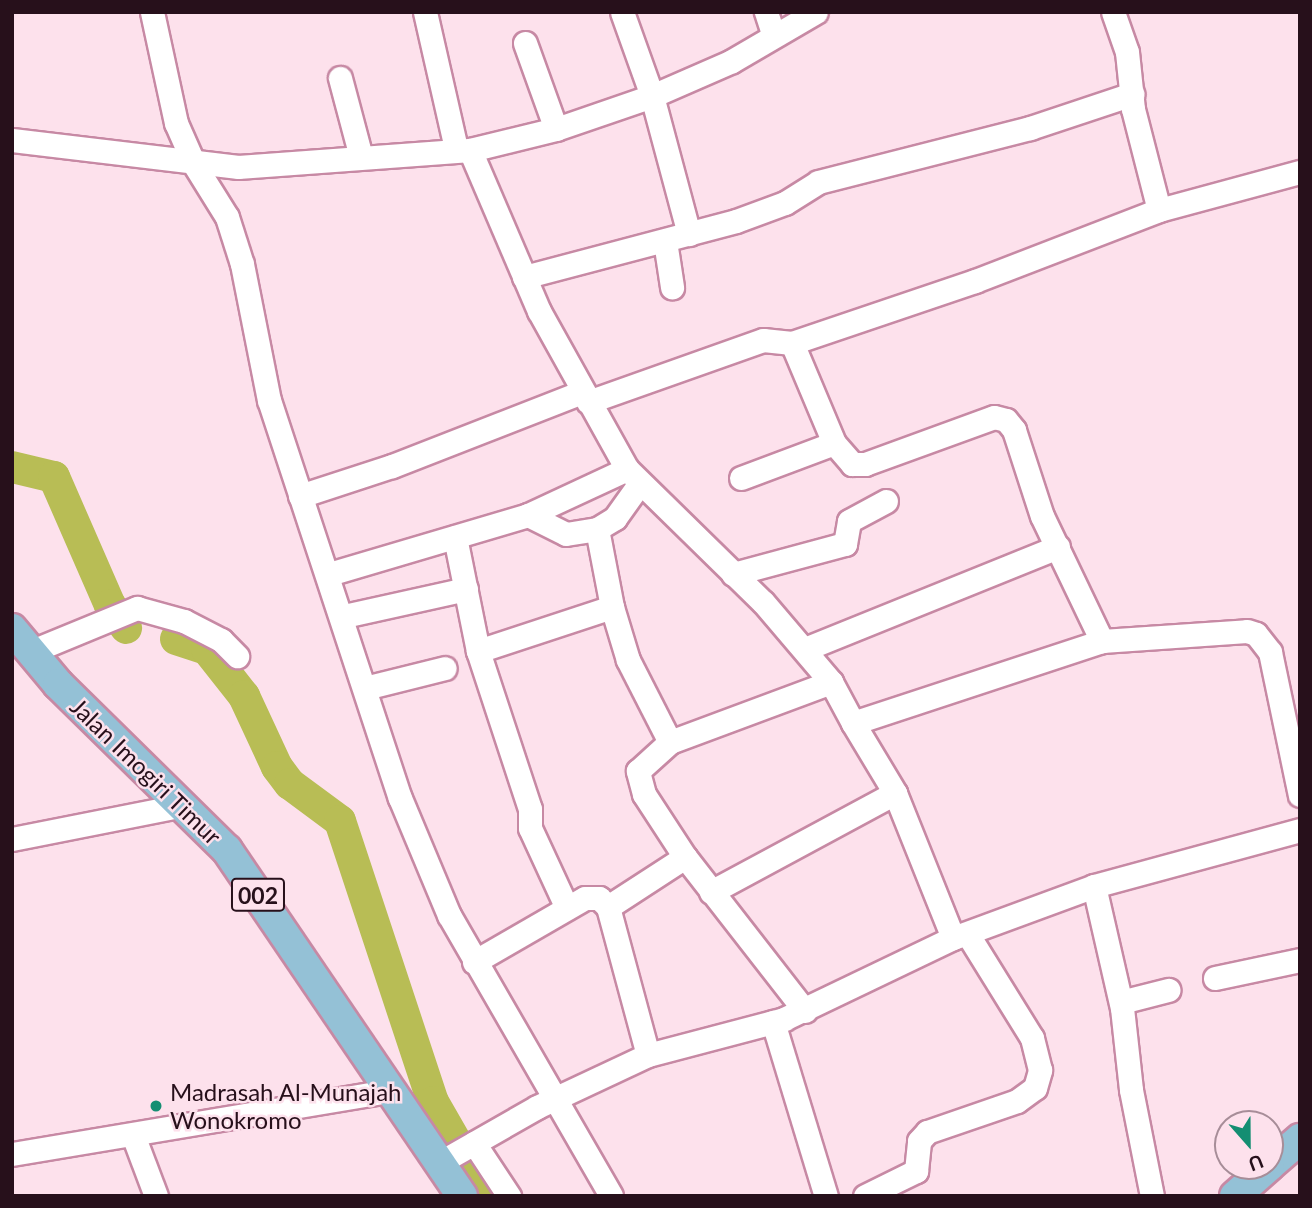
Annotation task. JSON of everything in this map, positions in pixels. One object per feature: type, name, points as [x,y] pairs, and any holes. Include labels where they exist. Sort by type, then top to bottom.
[{"type":"main road","name":"Jalan Imogiri Timur","points":[[21,641],[183,805],[241,870],[390,1091],[458,1152],[462,1196]]},
{"type":"main road","points":[[1284,1153],[1300,1139]]},
{"type":"main road","points":[[1235,1196],[1253,1180]]},
{"type":"street","points":[[152,12],[167,89],[194,164],[227,217],[242,264],[270,400],[300,496],[344,616],[400,798],[474,962],[557,1098],[611,1196]]},
{"type":"street","points":[[425,12],[463,149],[585,397],[634,476],[733,574],[804,649],[831,682],[895,793],[960,936],[1032,1038],[1040,1070],[1035,1088],[1017,1101],[927,1132],[919,1142],[916,1171],[865,1196]]},
{"type":"street","points":[[622,12],[652,96],[689,234]]},
{"type":"street","points":[[12,141],[238,167],[463,149],[556,129],[652,96],[732,61],[769,23],[816,12]]},
{"type":"street","points":[[1113,12],[1126,52],[1132,94],[1159,210]]},
{"type":"street","points":[[525,43],[556,129]]},
{"type":"street","points":[[340,78],[361,157]]},
{"type":"street","points":[[524,276],[689,234],[785,203],[818,182],[1030,128],[1132,94]]},
{"type":"street","points":[[300,496],[585,397],[763,340],[792,343],[975,281],[1159,210],[1300,172]]},
{"type":"street","points":[[665,241],[672,287]]},
{"type":"street","points":[[792,343],[834,443],[852,464],[865,464],[994,417],[1006,420],[1014,430],[1042,516],[1102,641]]},
{"type":"street","points":[[741,478],[834,443]]},
{"type":"street","points":[[329,574],[528,515],[634,476]]},
{"type":"street","points":[[528,515],[566,534],[597,529],[615,518],[634,476]]},
{"type":"street","points":[[733,574],[845,544],[849,522],[886,501]]},
{"type":"street","points":[[597,529],[611,607],[628,660],[670,743]]},
{"type":"street","points":[[455,537],[478,652],[530,809],[530,828],[567,908]]},
{"type":"street","points":[[804,649],[1058,547]]},
{"type":"street","points":[[344,616],[466,589]]},
{"type":"street","points":[[478,652],[611,607]]},
{"type":"street","points":[[21,641],[105,622],[137,608],[184,621],[221,640],[237,656]]},
{"type":"street","points":[[853,723],[1102,641],[1247,631],[1256,634],[1270,652],[1300,795]]},
{"type":"street","points":[[365,688],[445,668]]},
{"type":"street","points":[[805,1011],[685,857],[638,782],[638,771],[646,761],[670,743],[831,682]]},
{"type":"street","points":[[712,892],[895,793]]},
{"type":"street","points":[[12,839],[183,805]]},
{"type":"street","points":[[509,1196],[458,1152],[557,1098],[648,1055],[805,1011],[960,936],[1094,886],[1300,830]]},
{"type":"street","points":[[608,907],[685,857]]},
{"type":"street","points":[[1094,886],[1121,1002],[1131,1090],[1152,1196]]},
{"type":"street","points":[[474,962],[591,897],[608,907],[648,1055]]},
{"type":"street","points":[[1215,978],[1300,960]]},
{"type":"street","points":[[1121,1002],[1168,990]]},
{"type":"street","points":[[773,1022],[826,1196]]},
{"type":"street","points":[[12,1154],[390,1091]]},
{"type":"street","points":[[133,1135],[156,1196]]},
{"type":"waterway","points":[[12,467],[54,477],[110,605],[126,628]]},
{"type":"waterway","points":[[176,639],[207,649],[244,696],[277,767],[290,784],[340,821],[433,1102],[487,1196]]},
{"type":"place","name":"Madrasah Al-Munajah Wonokromo","points":[[156,1106]]}]
